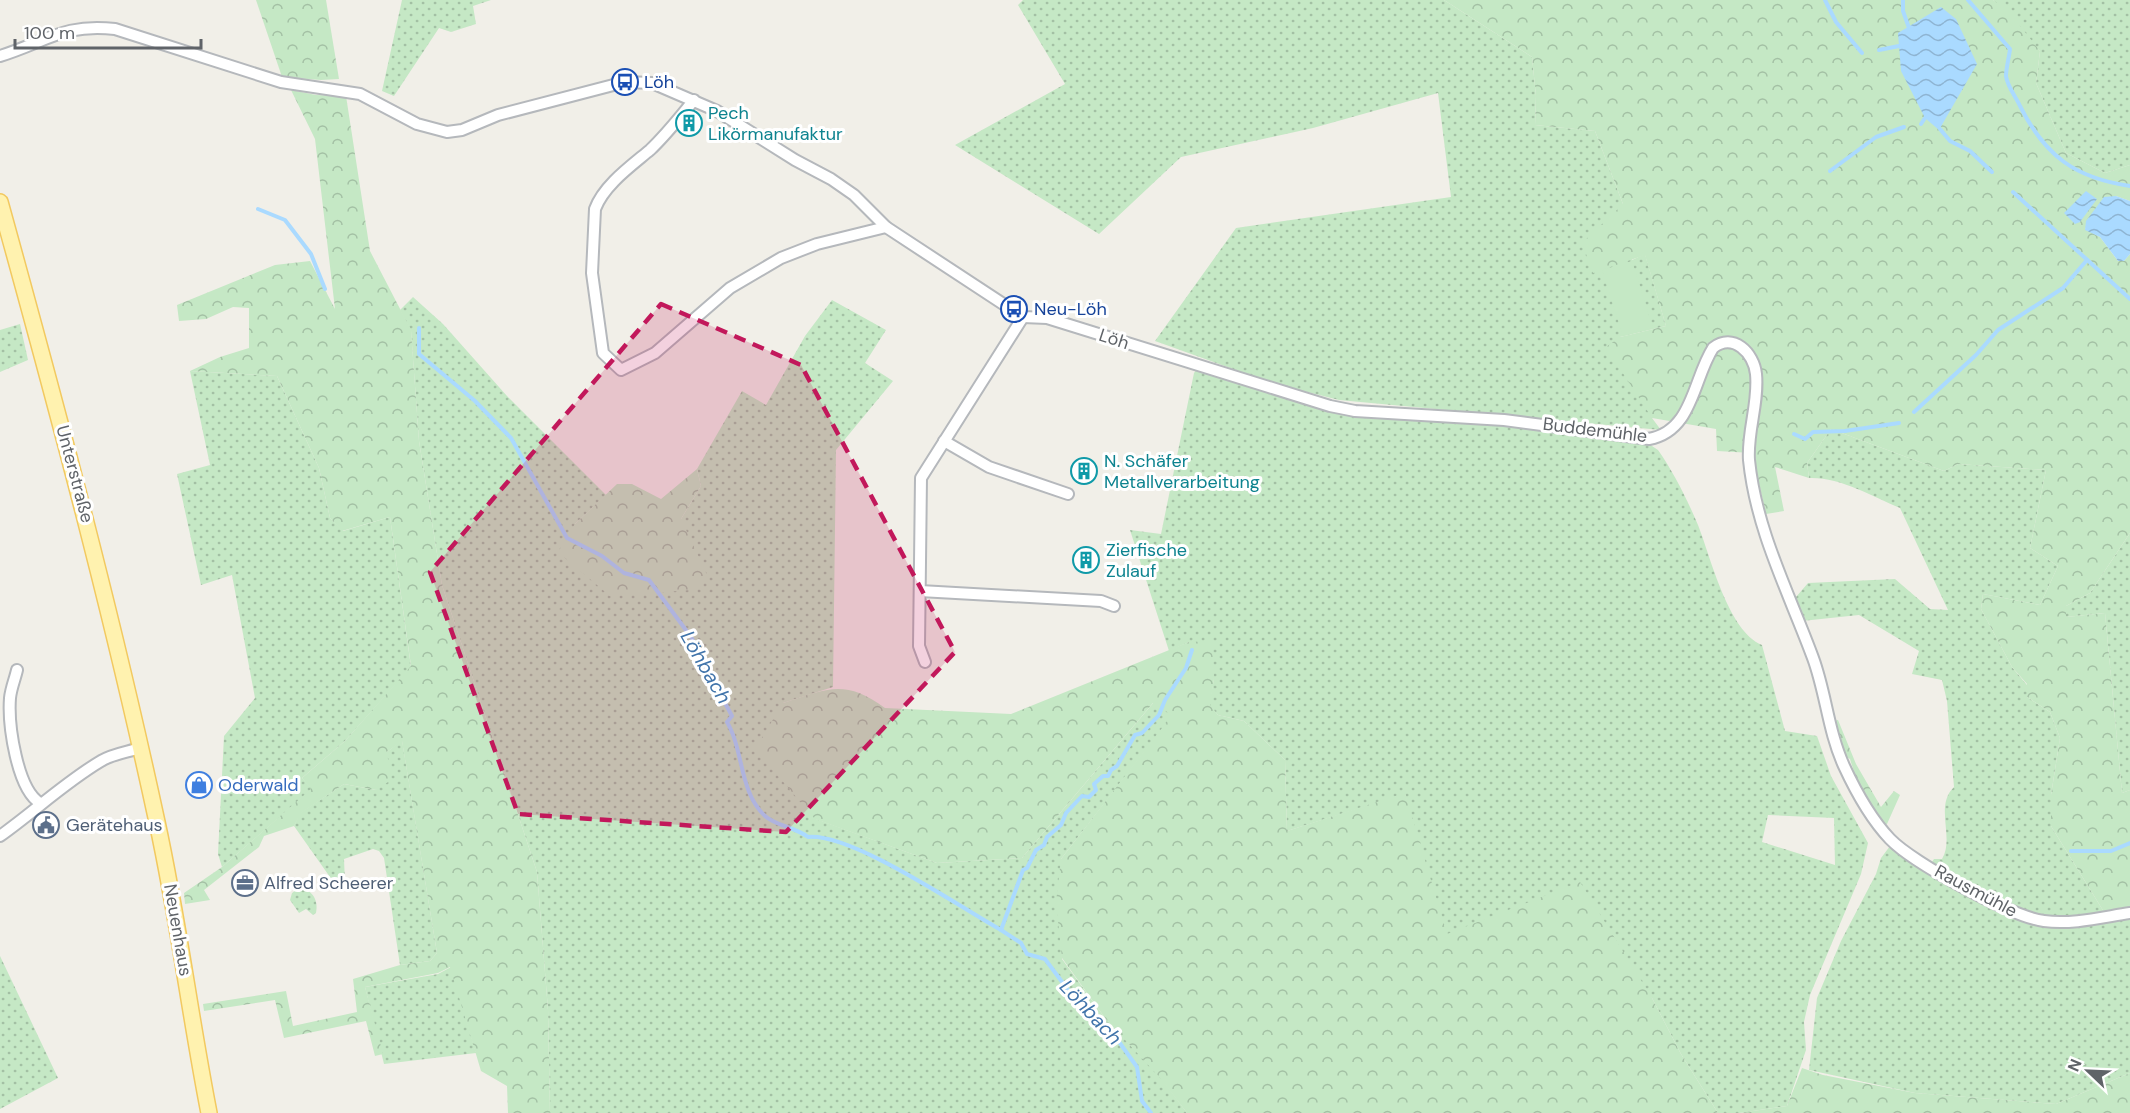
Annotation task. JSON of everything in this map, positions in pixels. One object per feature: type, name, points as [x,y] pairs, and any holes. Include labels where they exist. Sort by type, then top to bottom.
[{"type":"main road","name":"Unterstraße","points":[[0,202],[98,560],[140,748]]},
{"type":"main road","name":"Neuenhaus","points":[[140,748],[172,892],[209,1113]]},
{"type":"street","name":"Löh","points":[[0,56],[70,29],[94,26],[115,29],[281,82],[360,94],[417,124],[447,132],[462,130],[498,115],[625,82],[652,83],[694,100],[831,179],[854,195],[886,227],[979,291],[1014,309],[1023,317],[1047,318],[1222,374]]},
{"type":"street","points":[[694,100],[598,202],[595,209],[592,273],[603,353],[621,370],[655,353],[730,288],[780,258],[817,244],[886,227]]},
{"type":"street","points":[[926,662],[919,646],[921,478],[1023,317]]},
{"type":"street","name":"Buddemühle","points":[[1222,374],[1355,411],[1504,420],[1649,439],[1667,432],[1683,416],[1713,348],[1718,344],[1731,342],[1743,348],[1752,358],[1756,373],[1749,459],[1771,556],[1815,662],[1838,753],[1857,793],[1874,820]]},
{"type":"street","points":[[944,441],[988,467],[1068,494]]},
{"type":"street","points":[[920,591],[1101,601],[1114,606]]},
{"type":"street","points":[[17,670],[10,697],[10,720],[23,782],[31,797],[40,803]]},
{"type":"street","points":[[0,836],[29,816],[40,803],[102,760],[140,748]]},
{"type":"street","name":"Rausmühle","points":[[1874,820],[1891,840],[1912,857],[2018,915],[2057,922],[2130,913]]},
{"type":"highlighted area","points":[[661,304],[801,365],[955,652],[786,832],[518,814],[430,572]]},
{"type":"green space","points":[[256,0],[326,0],[339,79],[282,77]]},
{"type":"green space","points":[[402,0],[491,0],[473,6],[476,24],[451,32],[439,28],[394,96],[382,91]]},
{"type":"green space","points":[[1023,0],[1444,0],[1532,57],[1536,96],[1535,125],[1595,131],[1623,204],[1632,260],[1645,254],[1666,326],[1620,337],[1652,418],[1661,430],[1339,400],[1272,383],[1155,341],[1236,228],[1451,197],[1438,93],[1313,128],[1181,157],[1099,234],[955,145],[1065,84],[1018,5]]},
{"type":"green space","points":[[1444,0],[1993,0],[2010,13],[2040,51],[2036,83],[2066,153],[2105,173],[2130,165],[2130,201],[2116,196],[2085,229],[2100,237],[2118,261],[2124,261],[2130,254],[2130,533],[2090,593],[2066,606],[2066,617],[2105,613],[2122,793],[2130,790],[2130,908],[2104,912],[2051,826],[2051,795],[2060,738],[2050,712],[2027,697],[2027,684],[2012,667],[1981,609],[1983,594],[2040,605],[2058,566],[2030,548],[2046,470],[1958,464],[1944,471],[1831,429],[1807,463],[1809,478],[1775,467],[1784,511],[1766,514],[1752,453],[1717,451],[1716,429],[1652,418],[1606,347],[1620,337],[1666,326],[1645,255],[1593,273],[1582,243],[1623,204],[1595,131],[1535,125],[1536,96],[1532,57]]},
{"type":"green space","points":[[1993,0],[2130,0],[2130,165],[2105,173],[2066,153],[2036,83],[2040,51]]},
{"type":"green space","points":[[291,90],[316,95],[346,96],[370,251],[411,330],[419,441],[442,585],[537,872],[548,1010],[550,1113],[508,1113],[507,1086],[481,1071],[450,967],[438,973],[365,987],[383,1054],[375,1056],[366,1021],[284,1038],[275,1000],[204,1011],[203,1004],[286,991],[293,1026],[357,1012],[353,979],[400,965],[430,961],[437,953],[402,741],[387,752],[391,780],[376,790],[344,784],[301,813],[294,826],[264,836],[259,847],[204,890],[210,900],[185,904],[184,893],[222,867],[311,789],[302,778],[345,741],[411,666],[390,517],[342,531],[330,518],[319,468],[277,376],[190,371],[220,357],[249,348],[249,308],[233,307],[206,319],[179,321],[177,305],[275,265],[310,261],[335,309],[315,139]]},
{"type":"green space","points":[[1632,261],[1653,328],[1623,336],[1602,270]]},
{"type":"green space","points":[[413,297],[443,324],[507,396],[606,495],[575,524],[681,519],[701,486],[697,469],[742,391],[766,405],[805,336],[832,300],[886,330],[865,363],[893,381],[836,450],[833,687],[783,703],[816,819],[937,863],[1022,858],[1154,702],[1173,715],[1061,859],[1062,959],[1105,1018],[1162,1079],[1187,1113],[550,1113],[548,1010],[537,872],[442,585],[419,441],[411,331],[400,310]]},
{"type":"green space","points":[[20,324],[28,360],[0,372],[0,330]]},
{"type":"green space","points":[[1197,369],[1352,417],[1495,424],[1649,444],[1658,450],[1675,477],[1694,516],[1730,610],[1739,625],[1750,637],[1762,645],[1785,731],[1817,736],[1831,776],[1868,843],[1861,874],[1810,995],[1804,1022],[1806,1050],[1787,1106],[1739,1113],[1718,1113],[1681,1054],[1652,998],[1440,942],[1405,794],[1287,831],[1285,760],[1244,721],[1218,715],[1209,705],[1214,679],[1189,642],[1169,651],[1130,530],[1161,534],[1194,373]],"holes":[[[1768,815],[1834,818],[1835,865],[1762,842]]]},
{"type":"green space","points":[[190,371],[277,376],[319,468],[330,518],[343,531],[390,517],[411,667],[345,741],[302,778],[312,789],[222,867],[218,854],[224,736],[255,698],[232,575],[201,585],[177,474],[210,465]]},
{"type":"green space","points":[[1831,429],[1944,471],[1958,464],[2046,470],[2030,548],[2058,566],[2040,605],[1983,594],[1981,609],[2012,667],[2027,685],[2027,697],[2050,712],[2060,738],[2051,795],[2051,826],[2104,912],[2047,916],[2019,910],[1944,872],[1932,862],[1934,859],[1942,859],[1945,851],[1947,842],[1946,803],[1954,787],[1947,701],[1942,680],[1912,674],[1919,651],[1859,615],[1802,621],[1792,597],[1796,597],[1808,583],[1895,579],[1930,609],[1948,610],[1900,508],[1844,484],[1809,478],[1807,463]]},
{"type":"green space","points":[[697,469],[701,486],[681,519],[708,577],[691,590],[610,596],[558,552],[575,524],[617,484],[632,484],[661,499]]},
{"type":"green space","points":[[2130,533],[2130,790],[2122,793],[2105,613],[2066,617],[2066,606],[2090,593]]},
{"type":"green space","points":[[1212,641],[1214,679],[1210,705],[1218,715],[1244,721],[1285,760],[1287,831],[1405,793],[1447,934],[1580,882],[1652,998],[1681,1054],[1718,1113],[1187,1113],[1161,1079],[1105,1018],[1062,958],[1056,902],[1061,859],[1172,715],[1153,703],[1022,858],[937,863],[815,819],[755,749],[783,703],[811,694],[835,689],[846,690],[871,699],[885,708],[1011,714],[1189,642]]},
{"type":"green space","points":[[1838,720],[1856,764],[1881,807],[1894,791],[1900,795],[1887,824],[1883,825],[1872,809],[1850,759],[1845,756],[1832,721]]},
{"type":"green space","points":[[402,740],[437,953],[430,961],[400,965],[384,858],[379,851],[373,849],[344,859],[345,883],[337,887],[294,826],[300,813],[344,784],[376,790],[387,752]]},
{"type":"green space","points":[[1890,846],[2001,910],[2031,923],[2130,916],[2130,1073],[2056,1104],[1915,1093],[1809,1070],[1817,998],[1841,941],[1876,874],[1881,858]]},
{"type":"green space","points":[[299,888],[308,890],[314,896],[317,908],[313,915],[306,909],[299,913],[290,900],[292,893]]},
{"type":"green space","points":[[0,956],[58,1078],[0,1109]]},
{"type":"green space","points":[[451,967],[476,1053],[384,1064],[365,987],[438,974]]},
{"type":"green space","points":[[1802,1068],[1823,1075],[1915,1093],[2056,1104],[2130,1073],[2130,1113],[1739,1113],[1787,1106]]},
{"type":"water","points":[[1941,7],[1956,19],[1977,64],[1939,130],[1925,118],[1901,71],[1898,33]]},
{"type":"water","points":[[2086,191],[2097,199],[2080,222],[2075,224],[2064,213]]},
{"type":"water","points":[[2116,196],[2130,201],[2130,254],[2124,261],[2118,261],[2100,237],[2085,230],[2086,221],[2104,197]]},
{"type":"waterway","points":[[1825,0],[1836,22],[1862,53]]},
{"type":"waterway","points":[[1903,0],[1903,11],[1909,28]]},
{"type":"waterway","points":[[1968,0],[2010,49],[2006,73],[2010,88],[2030,123],[2051,151],[2064,162],[2093,177],[2130,186]]},
{"type":"waterway","points":[[1879,50],[1899,46]]},
{"type":"waterway","points":[[1921,124],[1925,118]]},
{"type":"waterway","points":[[1830,171],[1876,137],[1904,127]]},
{"type":"waterway","points":[[1940,129],[1950,141],[1970,151],[1992,172]]},
{"type":"waterway","points":[[2013,192],[2130,299]]},
{"type":"waterway","name":"Löhbach","points":[[258,209],[285,220],[311,254],[325,289]]},
{"type":"waterway","points":[[1914,412],[1976,355],[1998,330],[2063,288],[2087,260]]},
{"type":"waterway","name":"Löhbach","points":[[419,328],[419,354],[475,401],[511,438],[567,538],[602,556],[624,573],[649,580],[691,637],[706,664],[707,674],[717,681],[724,691],[725,703],[732,716],[727,722],[746,783],[750,795],[765,816],[808,837],[827,839],[851,846],[877,858],[1001,930],[1021,943],[1027,954],[1045,959],[1074,998],[1112,1032],[1137,1067],[1142,1101],[1151,1113]]},
{"type":"waterway","points":[[1794,434],[1805,439],[1813,432],[1845,431],[1899,423]]},
{"type":"waterway","points":[[1001,930],[1023,870],[1027,868],[1036,850],[1044,845],[1047,837],[1061,825],[1066,813],[1082,796],[1089,797],[1096,790],[1094,784],[1103,776],[1108,776],[1117,766],[1135,735],[1142,733],[1159,715],[1165,700],[1186,668],[1192,650]]},
{"type":"waterway","points":[[2071,851],[2111,851],[2130,843]]},
{"type":"place","name":"Löh","points":[[625,82]]},
{"type":"place","name":"Pech Likörmanufaktur","points":[[689,123]]},
{"type":"place","name":"Neu-Löh","points":[[1014,309]]},
{"type":"place","name":"N. Schäfer Metallverarbeitung","points":[[1084,471]]},
{"type":"place","name":"Zierfische Zulauf","points":[[1086,560]]},
{"type":"place","name":"Oderwald","points":[[199,785]]},
{"type":"place","name":"Gerätehaus","points":[[46,825]]},
{"type":"place","name":"Alfred Scheerer","points":[[245,883]]}]
